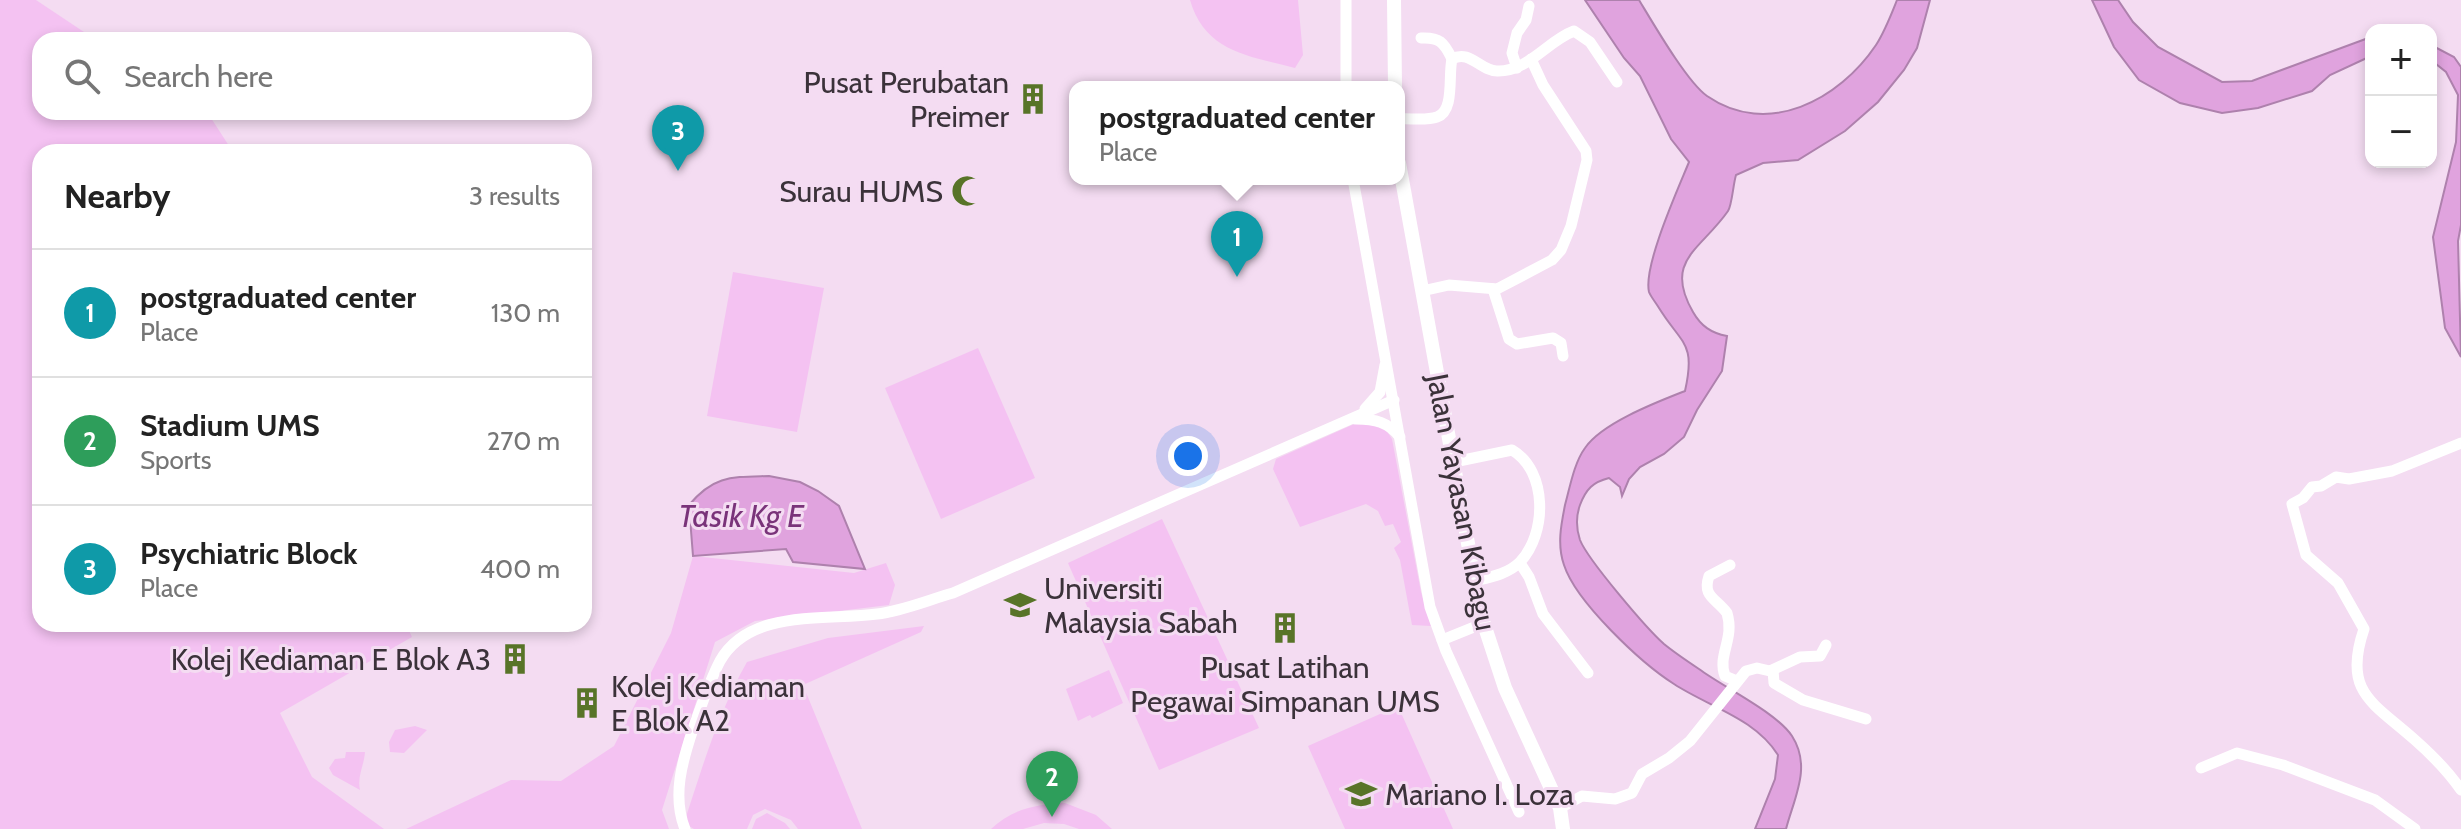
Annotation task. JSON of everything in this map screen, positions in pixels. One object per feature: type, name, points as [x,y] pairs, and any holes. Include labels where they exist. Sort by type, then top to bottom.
[{"type":"street","points":[[1346,0],[1346,81]]},
{"type":"street","points":[[1394,0],[1395,81]]},
{"type":"street","points":[[1517,68],[1512,53],[1529,6]]},
{"type":"street","points":[[1405,119],[1438,117],[1446,111],[1449,104],[1448,73],[1452,59],[1459,55],[1467,56],[1494,71],[1517,68],[1574,31],[1590,42],[1617,82]]},
{"type":"street","points":[[1421,38],[1441,41],[1452,59]]},
{"type":"street","points":[[1422,291],[1449,285],[1493,289],[1552,260],[1561,250],[1571,226],[1587,160],[1579,138],[1543,85],[1531,59]]},
{"type":"street","points":[[1354,185],[1430,607],[1519,812]]},
{"type":"street","name":"Jalan Yayasan Kibagu","points":[[1403,185],[1484,623],[1505,688],[1560,808],[1563,829]]},
{"type":"street","points":[[1493,289],[1509,339],[1517,344],[1553,338],[1561,343],[1563,356]]},
{"type":"street","points":[[1351,419],[1380,392],[1386,358]]},
{"type":"street","points":[[685,829],[678,811],[682,765],[694,726],[721,660],[735,643],[758,627],[891,612],[953,593],[1394,400]]},
{"type":"street","points":[[1351,419],[1378,421],[1391,426],[1400,438]]},
{"type":"street","points":[[2461,443],[2392,471],[2349,479],[2336,477],[2321,486],[2312,487],[2303,498],[2292,504],[2306,555],[2338,583],[2364,629],[2357,649],[2356,668],[2369,701],[2444,767],[2461,790]]},
{"type":"street","points":[[1454,462],[1512,450],[1519,454],[1535,479],[1539,519],[1530,549],[1520,563],[1508,572],[1474,581]]},
{"type":"street","points":[[1520,563],[1529,577],[1543,614],[1588,673]]},
{"type":"street","points":[[1730,565],[1709,576],[1706,587],[1709,597],[1727,613],[1730,636],[1723,670],[1735,684]]},
{"type":"street","points":[[1442,640],[1484,623]]},
{"type":"street","points":[[1560,808],[1582,796],[1615,799],[1632,793],[1642,774],[1680,751],[1750,669],[1773,670],[1800,657],[1820,656],[1826,645]]},
{"type":"street","points":[[1773,670],[1774,683],[1796,696],[1866,719]]},
{"type":"street","points":[[2201,768],[2237,753],[2283,765],[2375,800],[2415,829]]},
{"type":"shaded area","points":[[0,0],[36,0],[84,32],[32,32],[32,120],[212,120],[228,144],[32,144],[32,632],[410,632],[412,637],[280,713],[312,777],[384,829],[0,829]]},
{"type":"shaded area","points":[[1190,0],[1298,0],[1303,55],[1295,68],[1231,49],[1206,31]]},
{"type":"shaded area","points":[[733,272],[824,288],[797,432],[707,416]]},
{"type":"shaded area","points":[[978,348],[1035,478],[941,519],[885,388]]},
{"type":"shaded area","points":[[1369,421],[1383,425],[1392,439],[1421,592],[1431,626],[1412,625],[1400,560],[1394,548],[1401,542],[1393,524],[1385,526],[1378,511],[1366,504],[1300,527],[1273,469],[1276,459],[1352,425]]},
{"type":"shaded area","points":[[1162,519],[1259,728],[1159,770],[1068,563]]},
{"type":"shaded area","points":[[693,556],[854,573],[886,563],[895,585],[889,605],[755,621],[715,642],[662,810],[669,829],[406,829],[511,780],[561,781],[614,746],[671,633]]},
{"type":"shaded area","points":[[924,626],[921,632],[803,685],[862,829],[798,829],[791,820],[765,809],[753,815],[747,829],[694,829],[684,823],[719,721],[747,662],[828,638]]},
{"type":"shaded area","points":[[1109,670],[1123,703],[1092,718],[1090,715],[1078,721],[1066,689]]},
{"type":"shaded area","points":[[1398,706],[1453,829],[1345,829],[1308,746]]},
{"type":"shaded area","points":[[415,726],[427,730],[404,753],[390,752],[389,742],[395,730]]},
{"type":"shaded area","points":[[346,752],[365,752],[360,790],[333,775],[329,768],[335,759],[345,758]]},
{"type":"shaded area","points":[[1065,803],[1096,815],[1112,829],[1079,829],[1044,823],[1023,829],[991,829],[1025,809]]},
{"type":"shaded area","points":[[767,813],[790,829],[752,829],[756,819]]},
{"type":"water","points":[[1585,0],[1639,0],[1690,78],[1707,96],[1730,108],[1754,113],[1778,113],[1822,96],[1861,65],[1885,29],[1897,0],[1930,0],[1917,48],[1878,102],[1845,131],[1798,160],[1763,163],[1736,175],[1728,211],[1689,257],[1682,280],[1685,294],[1699,321],[1711,331],[1727,336],[1722,371],[1684,437],[1664,454],[1640,467],[1629,479],[1622,496],[1620,487],[1609,478],[1594,484],[1585,495],[1578,513],[1578,531],[1585,550],[1656,636],[1709,676],[1762,709],[1792,736],[1801,759],[1801,771],[1786,829],[1755,829],[1775,779],[1778,755],[1768,742],[1744,722],[1674,684],[1628,647],[1582,596],[1562,558],[1560,535],[1565,505],[1581,454],[1593,439],[1617,422],[1685,391],[1689,363],[1685,345],[1649,292],[1649,280],[1663,227],[1689,162],[1671,139],[1640,76],[1624,58]]},
{"type":"water","points":[[2092,0],[2118,0],[2133,22],[2158,47],[2222,82],[2252,81],[2365,39],[2365,59],[2330,75],[2312,91],[2258,108],[2222,113],[2180,103],[2139,80],[2114,47]]},
{"type":"water","points":[[2437,48],[2454,57],[2461,67],[2461,225],[2458,241],[2461,357],[2445,328],[2433,237],[2456,142],[2458,95],[2446,72],[2437,65]]},
{"type":"water","name":"Tasik Kg E","points":[[769,476],[800,482],[839,506],[865,569],[793,562],[786,549],[693,556],[689,505],[698,495],[724,480]]},
{"type":"place","name":"Pusat Perubatan Preimer","points":[[1033,99]]},
{"type":"place","name":"Psychiatric Block","points":[[678,171]]},
{"type":"place","name":"Surau HUMS","points":[[967,191]]},
{"type":"place","name":"postgraduated center","points":[[1237,277]]},
{"type":"place","name":"Universiti Malaysia Sabah","points":[[1020,605]]},
{"type":"place","name":"Pusat Latihan Pegawai Simpanan UMS","points":[[1285,628]]},
{"type":"place","name":"Kolej Kediaman E Blok A3","points":[[515,659]]},
{"type":"place","name":"Kolej Kediaman E Blok A2","points":[[587,703]]},
{"type":"place","name":"Mariano I. Loza","points":[[1361,794]]},
{"type":"place","name":"Stadium UMS","points":[[1052,817]]}]
